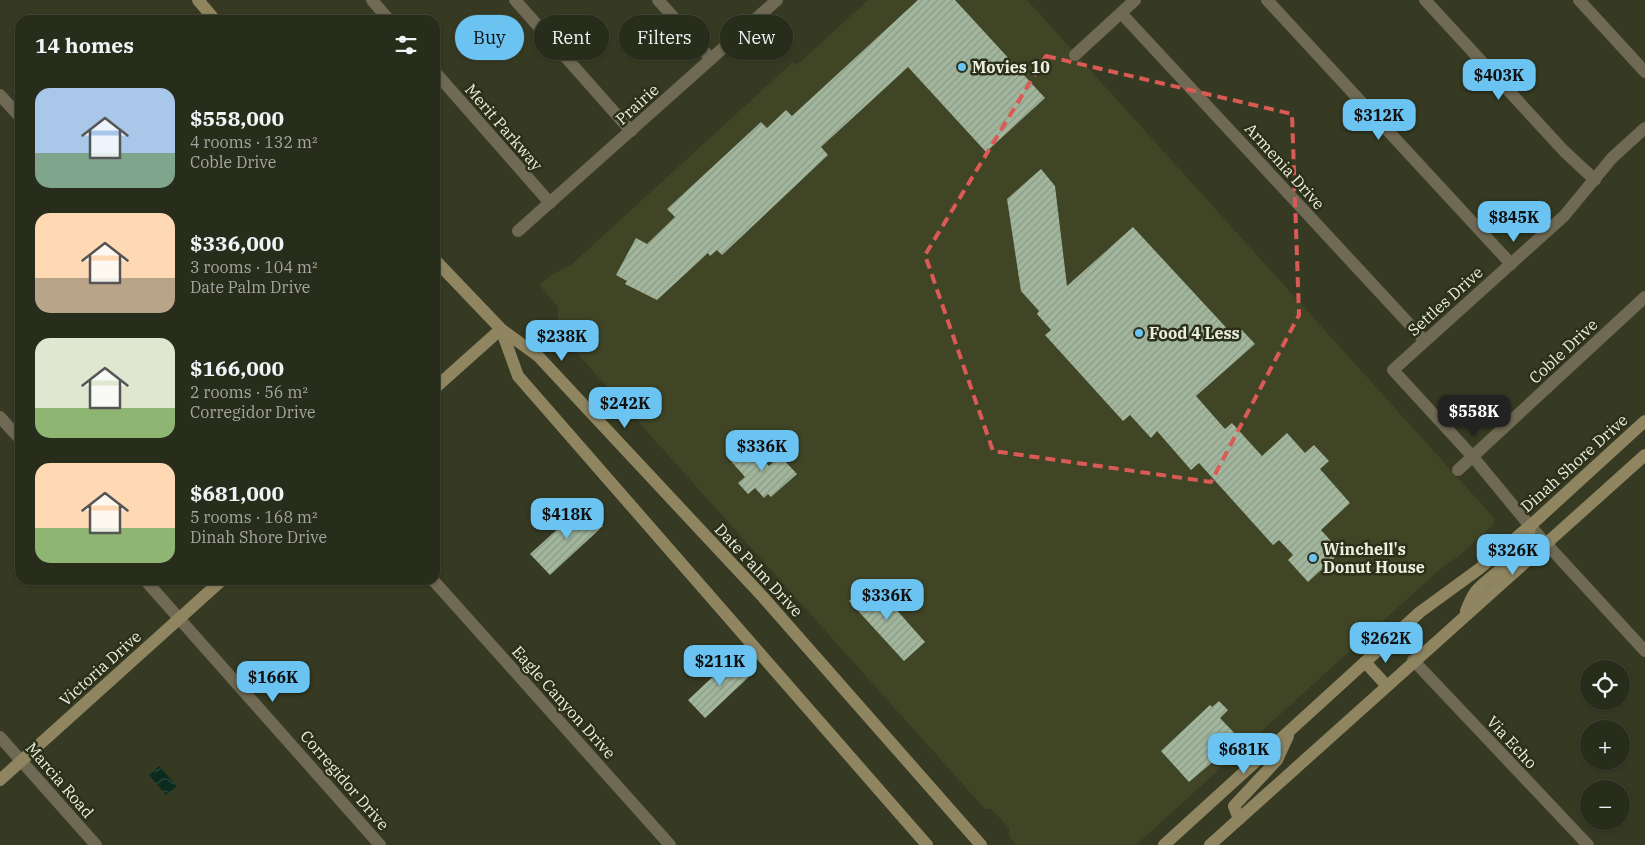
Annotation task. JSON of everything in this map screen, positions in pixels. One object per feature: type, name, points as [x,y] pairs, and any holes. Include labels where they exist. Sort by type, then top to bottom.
[{"type":"main road","points":[[198,0],[211,15]]},
{"type":"main road","name":"Date Palm Drive","points":[[440,265],[500,329],[538,356],[763,597],[981,845]]},
{"type":"main road","points":[[440,383],[500,329]]},
{"type":"main road","name":"Date Palm Drive","points":[[500,329],[518,376],[927,845]]},
{"type":"main road","name":"Dinah Shore Drive","points":[[1164,845],[1420,612],[1479,569],[1530,526],[1645,421]]},
{"type":"main road","points":[[1210,845],[1413,660],[1645,455]]},
{"type":"main road","points":[[1463,616],[1475,592],[1523,548],[1530,534],[1530,526]]},
{"type":"main road","name":"Victoria Drive","points":[[0,780],[216,585]]},
{"type":"main road","points":[[1365,662],[1386,685]]},
{"type":"main road","points":[[1239,819],[1234,806],[1277,760],[1291,729]]},
{"type":"street","points":[[372,0],[385,15]]},
{"type":"street","points":[[515,0],[631,131]]},
{"type":"street","points":[[658,0],[711,59]]},
{"type":"street","name":"Prairie","points":[[518,231],[777,0]]},
{"type":"street","points":[[1075,55],[1135,0]]},
{"type":"street","points":[[1267,0],[1511,264]]},
{"type":"street","points":[[1425,0],[1564,151],[1595,180]]},
{"type":"street","points":[[1579,0],[1645,72]]},
{"type":"street","name":"Armenia Drive","points":[[1120,13],[1199,95],[1343,255],[1425,341]]},
{"type":"street","name":"Merit Parkway","points":[[440,78],[550,203]]},
{"type":"street","points":[[0,95],[15,112]]},
{"type":"street","name":"Settles Drive","points":[[1473,457],[1393,370],[1564,216],[1612,158],[1645,128]]},
{"type":"street","name":"Coble Drive","points":[[1458,470],[1645,297]]},
{"type":"street","points":[[0,417],[15,434]]},
{"type":"street","points":[[1473,457],[1530,526],[1645,651]]},
{"type":"street","name":"Corregidor Drive","points":[[149,585],[380,845]]},
{"type":"street","name":"Eagle Canyon Drive","points":[[437,585],[670,845]]},
{"type":"street","name":"Via Echo","points":[[1413,660],[1588,845]]},
{"type":"street","name":"Marcia Road","points":[[0,736],[96,845]]},
{"type":"highlighted area","points":[[1046,56],[1292,114],[1299,315],[1211,482],[993,451],[925,255]]},
{"type":"shaded area","points":[[868,0],[1027,0],[1494,518],[1493,525],[1460,555],[1438,571],[1136,845],[1016,845],[1009,836],[1009,828],[991,809],[985,809],[558,332],[558,307],[539,285],[551,275],[571,265],[793,62],[797,65]]},
{"type":"water","points":[[159,766],[177,786],[166,795],[149,775]]},
{"type":"building","points":[[918,0],[955,0],[1045,98],[986,152],[908,67],[821,147],[828,155],[722,255],[717,250],[710,256],[708,253],[657,300],[625,284],[627,281],[616,275],[636,238],[647,244],[675,217],[667,209],[761,122],[767,128],[786,110],[792,116]]},
{"type":"building","points":[[1041,169],[1055,186],[1067,286],[1133,227],[1233,335],[1242,330],[1255,344],[1196,396],[1225,429],[1232,423],[1262,456],[1287,433],[1305,453],[1314,445],[1329,461],[1320,469],[1350,503],[1321,530],[1341,552],[1308,582],[1288,560],[1293,555],[1279,540],[1273,545],[1199,463],[1191,470],[1157,431],[1151,438],[1130,415],[1123,421],[1045,335],[1051,330],[1037,314],[1039,311],[1021,291],[1007,199]]},
{"type":"building","points":[[748,443],[769,466],[780,456],[797,474],[771,497],[768,494],[764,498],[755,488],[748,494],[738,483],[745,477],[730,460]]},
{"type":"building","points":[[584,505],[603,526],[550,575],[530,554]]},
{"type":"building","points":[[871,581],[925,642],[904,661],[849,601]]},
{"type":"building","points":[[735,656],[752,674],[705,718],[688,700]]},
{"type":"building","points":[[1219,701],[1228,710],[1220,718],[1240,739],[1189,782],[1161,751],[1210,705],[1212,707]]},
{"type":"place","name":"Movies 10","points":[[962,67]]},
{"type":"place","name":"Food 4 Less","points":[[1139,333]]},
{"type":"place","name":"Winchell's Donut House","points":[[1313,558]]}]
